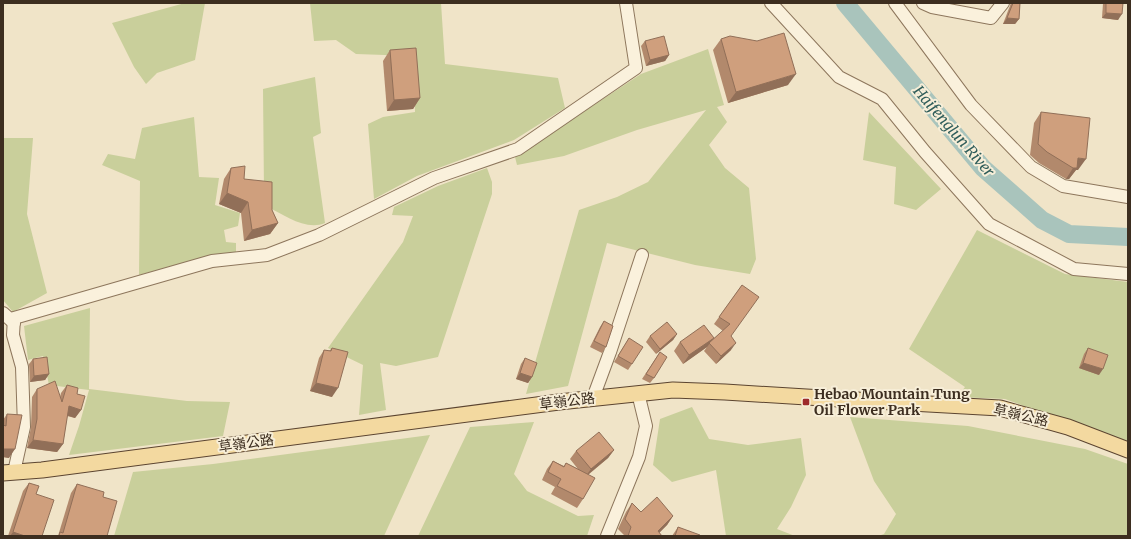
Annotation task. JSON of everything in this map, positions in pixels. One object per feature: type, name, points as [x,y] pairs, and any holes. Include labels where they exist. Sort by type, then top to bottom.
[{"type":"main road","name":"草嶺公路","points":[[8,473],[42,470],[593,398],[673,390],[1000,408],[1068,427],[1128,450]]},
{"type":"street","points":[[8,473],[24,427],[22,367],[13,335],[14,318],[212,262],[267,255],[319,235],[434,178],[518,149],[636,68],[626,3]]},
{"type":"street","points":[[772,3],[838,77],[882,100],[925,152],[989,224],[1074,269],[1128,274]]},
{"type":"street","points":[[895,3],[971,106],[1031,167],[1063,186],[1128,197]]},
{"type":"street","points":[[923,3],[932,7],[992,18],[1003,3]]},
{"type":"street","points":[[593,398],[642,255]]},
{"type":"street","points":[[3,313],[14,323]]},
{"type":"street","points":[[607,536],[639,457],[646,426],[638,393]]},
{"type":"green space","points":[[185,3],[205,3],[195,60],[157,73],[146,84],[134,67],[112,23]]},
{"type":"green space","points":[[310,3],[441,3],[445,64],[558,78],[565,108],[514,140],[417,176],[374,199],[368,124],[383,117],[415,112],[413,56],[356,54],[336,40],[314,41]]},
{"type":"green space","points":[[708,49],[724,105],[717,107],[727,122],[709,145],[725,168],[749,188],[756,259],[750,274],[695,265],[607,243],[568,386],[526,394],[579,210],[617,197],[648,182],[706,110],[637,130],[564,156],[517,165],[515,157],[641,74]]},
{"type":"green space","points":[[315,77],[321,133],[313,137],[325,223],[310,225],[288,218],[268,207],[264,193],[263,89]]},
{"type":"green space","points":[[869,112],[941,189],[916,210],[894,204],[896,167],[863,160]]},
{"type":"green space","points":[[194,117],[199,177],[219,178],[215,205],[240,213],[238,226],[224,230],[226,242],[236,243],[236,253],[212,255],[139,275],[140,181],[102,165],[108,154],[135,159],[142,128]]},
{"type":"green space","points":[[3,138],[33,138],[27,214],[47,293],[13,312],[3,300]]},
{"type":"green space","points":[[487,168],[492,182],[492,194],[438,357],[396,366],[380,363],[386,410],[359,415],[363,365],[328,348],[403,242],[413,216],[392,215],[394,207],[438,186]]},
{"type":"green space","points":[[977,230],[1065,274],[1128,282],[1128,445],[1005,399],[957,397],[965,387],[909,349]]},
{"type":"green space","points":[[90,308],[89,389],[187,401],[230,402],[223,436],[69,455],[89,390],[49,385],[43,356],[28,360],[24,326]]},
{"type":"green space","points":[[692,407],[709,439],[748,445],[801,438],[806,475],[791,507],[777,529],[795,536],[726,536],[716,470],[672,482],[653,465],[660,419]]},
{"type":"green space","points":[[850,417],[968,426],[1085,449],[1128,464],[1128,536],[878,536],[884,534],[896,514],[874,481]]},
{"type":"green space","points":[[534,422],[514,474],[527,491],[578,516],[594,515],[587,536],[418,536],[470,427]]},
{"type":"green space","points":[[430,435],[384,536],[114,536],[133,472],[213,464]]},
{"type":"building","points":[[1013,3],[1020,3],[1019,19],[1007,18]]},
{"type":"building","points":[[1106,3],[1123,3],[1122,14],[1106,13]]},
{"type":"building","points":[[784,33],[796,74],[736,92],[721,39],[730,36],[757,41]]},
{"type":"building","points":[[664,36],[669,55],[650,60],[645,41]]},
{"type":"building","points":[[416,48],[420,98],[394,100],[390,50]]},
{"type":"building","points":[[1041,112],[1090,118],[1086,159],[1078,158],[1077,168],[1073,168],[1047,152],[1038,144]]},
{"type":"building","points":[[245,166],[244,179],[272,182],[272,210],[278,223],[252,230],[248,202],[227,193],[231,168]]},
{"type":"building","points":[[742,285],[759,297],[731,336],[736,343],[721,356],[709,343],[730,324],[719,317]]},
{"type":"building","points":[[604,321],[613,326],[606,347],[594,341]]},
{"type":"building","points":[[667,322],[677,334],[660,349],[650,336]]},
{"type":"building","points":[[704,325],[714,338],[689,355],[680,342]]},
{"type":"building","points":[[629,338],[643,347],[632,364],[618,356]]},
{"type":"building","points":[[332,348],[348,352],[338,388],[316,383],[324,350],[331,351]]},
{"type":"building","points":[[1088,348],[1108,355],[1103,369],[1083,363]]},
{"type":"building","points":[[660,352],[667,357],[654,378],[646,374]]},
{"type":"building","points":[[47,357],[49,374],[34,376],[33,359]]},
{"type":"building","points":[[525,358],[537,363],[532,377],[520,373]]},
{"type":"building","points":[[55,381],[62,402],[67,385],[78,388],[77,394],[85,396],[81,410],[69,406],[63,444],[33,440],[37,419],[37,389]]},
{"type":"building","points":[[7,414],[22,415],[15,449],[3,449],[3,425],[6,426]]},
{"type":"building","points":[[599,432],[614,450],[591,469],[576,451]]},
{"type":"building","points":[[553,461],[564,467],[566,463],[595,478],[583,499],[557,486],[561,479],[548,472]]},
{"type":"building","points":[[29,483],[39,486],[36,494],[54,500],[42,536],[25,536],[13,532]]},
{"type":"building","points":[[77,484],[104,492],[103,497],[117,501],[107,536],[59,536],[60,532],[63,533]]},
{"type":"building","points":[[657,497],[673,516],[658,531],[662,536],[628,536],[631,527],[625,519],[632,503],[641,512]]},
{"type":"building","points":[[678,527],[700,535],[675,536]]},
{"type":"waterway","name":"Haifenglun River","points":[[845,3],[983,168],[1042,220],[1069,234],[1128,237]]},
{"type":"place","name":"Hebao Mountain Tung Oil Flower Park","points":[[806,402]]}]
